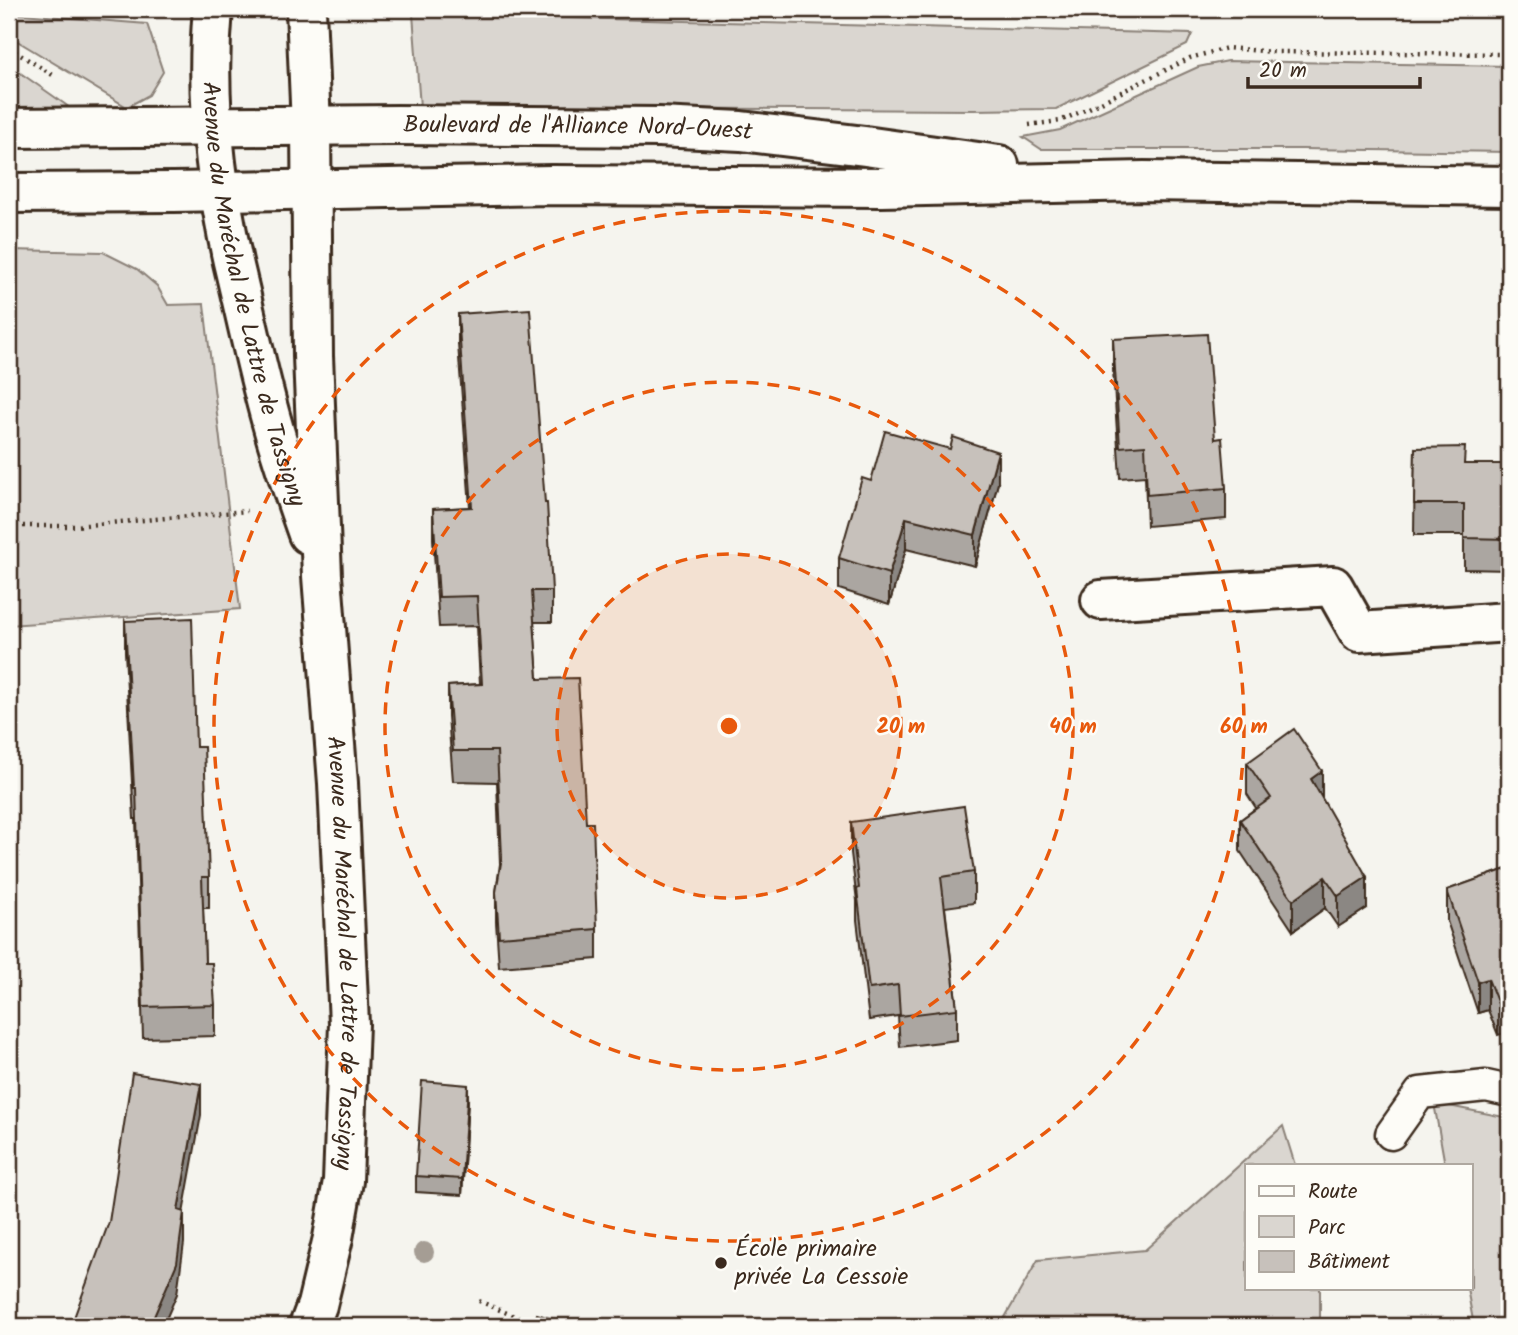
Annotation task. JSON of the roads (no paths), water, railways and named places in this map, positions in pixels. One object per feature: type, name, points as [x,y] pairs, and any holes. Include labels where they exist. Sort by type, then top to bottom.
[{"type":"street","name":"Avenue du Maréchal de Lattre de Tassigny","points":[[213,9],[210,44],[213,128],[219,191],[240,297],[266,399],[283,462],[321,576]]},
{"type":"street","name":"Avenue du Maréchal de Lattre de Tassigny","points":[[306,9],[311,127],[313,356],[321,576],[338,783],[349,1024],[343,1181],[333,1238],[317,1305],[309,1326]]},
{"type":"street","name":"Boulevard de l'Alliance Nord-Ouest","points":[[9,128],[398,125],[659,127],[741,131],[970,162],[1144,181]]},
{"type":"street","name":"Boulevard de l'Alliance Nord-Ouest","points":[[9,193],[551,185],[881,187],[1144,181],[1509,186]]},
{"type":"street","points":[[1101,600],[1333,586],[1359,632],[1509,622]]},
{"type":"lane","points":[[1391,1134],[1420,1093],[1486,1086],[1509,1091]]},
{"type":"place","name":"École primaire privée La Cessoie","points":[[721,1263]]}]
